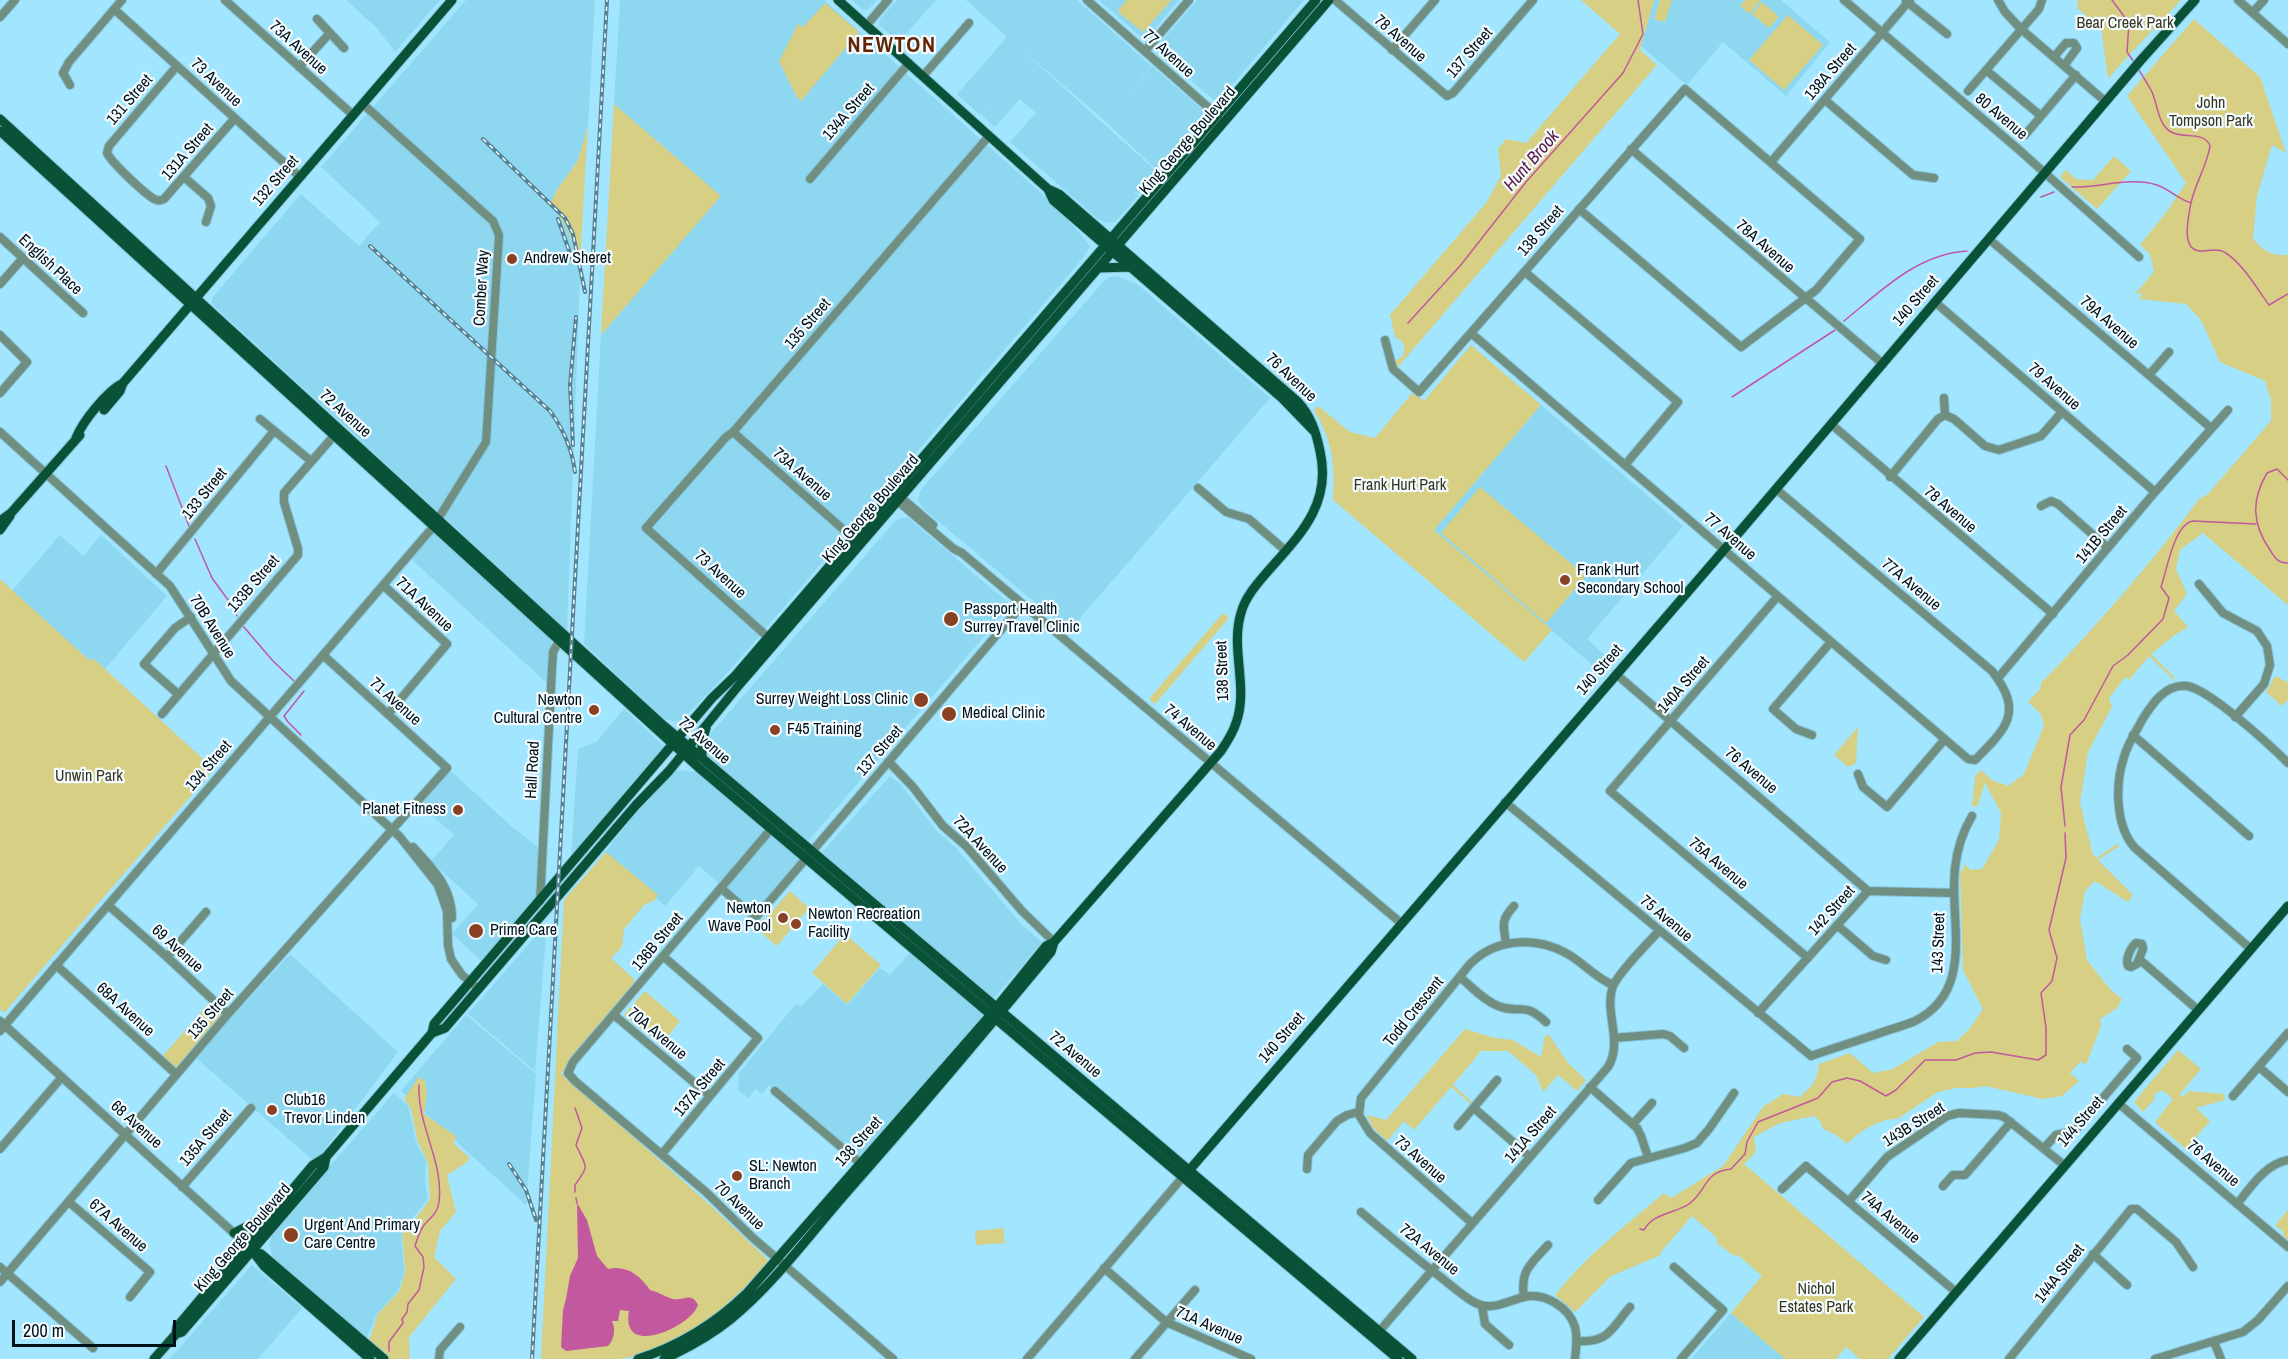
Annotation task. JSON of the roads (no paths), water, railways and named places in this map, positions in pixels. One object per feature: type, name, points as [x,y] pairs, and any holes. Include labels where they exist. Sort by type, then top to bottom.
[{"type":"main road","name":"132 Street","points":[[0,521],[46,473],[108,395],[123,382],[452,0]]},
{"type":"main road","name":"76 Avenue","points":[[838,0],[1048,189],[1053,200],[1112,246],[1298,402],[1311,418],[1314,431]]},
{"type":"main road","name":"King George Boulevard","points":[[474,986],[540,901],[675,741],[819,593],[896,496],[1329,0]]},
{"type":"main road","name":"140 Street","points":[[1186,1174],[1776,489],[2141,60],[2195,0]]},
{"type":"main road","name":"King George Boulevard","points":[[154,1359],[176,1334],[182,1332],[238,1268],[267,1221],[313,1165],[326,1156],[432,1033],[434,1024],[539,918],[636,805],[669,771],[853,538],[896,496],[1098,268],[1112,246],[1314,1]]},
{"type":"main road","name":"72 Avenue","points":[[0,119],[336,433],[664,726],[675,741]]},
{"type":"main road","name":"72 Avenue","points":[[0,131],[193,301]]},
{"type":"main road","name":"76 Avenue","points":[[1112,246],[1131,267],[1282,399],[1314,431]]},
{"type":"main road","points":[[1098,268],[1131,267]]},
{"type":"main road","points":[[1245,367],[1256,371],[1290,400],[1298,402]]},
{"type":"main road","name":"138 Street","points":[[638,1359],[671,1346],[710,1324],[741,1299],[780,1262],[996,1014],[1046,946],[1054,942],[1211,763],[1233,732],[1239,710],[1236,637],[1241,610],[1252,591],[1310,521],[1322,489],[1321,455],[1314,431]]},
{"type":"main road","name":"132 Street","points":[[0,530],[7,522],[10,513]]},
{"type":"main road","name":"72 Avenue","points":[[436,523],[559,641],[700,763],[1376,1335],[1412,1359]]},
{"type":"main road","points":[[819,593],[824,578],[854,544],[853,538]]},
{"type":"main road","points":[[664,726],[677,727],[695,719]]},
{"type":"main road","points":[[669,771],[676,766],[700,763],[706,725]]},
{"type":"main road","name":"72 Avenue","points":[[700,763],[771,829],[809,855]]},
{"type":"main road","points":[[539,918],[540,901]]},
{"type":"main road","name":"144 Street","points":[[1904,1357],[2064,1165],[2288,906]]},
{"type":"main road","name":"138 Street","points":[[664,1359],[700,1340],[731,1319],[752,1300],[860,1163],[996,1014]]},
{"type":"main road","name":"King George Boulevard","points":[[176,1334],[177,1327],[250,1248],[264,1239],[324,1167],[326,1156]]},
{"type":"main road","points":[[234,1233],[254,1223],[267,1221]]},
{"type":"main road","points":[[238,1268],[254,1265],[269,1266],[264,1239]]},
{"type":"main road","name":"68 Avenue","points":[[250,1248],[288,1287],[322,1317],[376,1358]]},
{"type":"main road","name":"68 Avenue","points":[[269,1266],[313,1297],[362,1341],[376,1358]]},
{"type":"main road","points":[[288,1287],[296,1289],[305,1297],[313,1297]]},
{"type":"main road","points":[[322,1317],[334,1323],[356,1341],[362,1341]]},
{"type":"main road","name":"72 Avenue","points":[[1376,1335],[1398,1359]]},
{"type":"street","points":[[0,17],[15,0]]},
{"type":"street","points":[[70,85],[63,73],[69,62],[122,0]]},
{"type":"street","name":"73A Avenue","points":[[225,0],[353,115]]},
{"type":"street","points":[[866,26],[888,0]]},
{"type":"street","name":"77 Avenue","points":[[1087,0],[1218,116]]},
{"type":"street","points":[[1145,51],[1189,0]]},
{"type":"street","name":"78 Avenue","points":[[1335,0],[1445,95],[1449,96]]},
{"type":"street","points":[[1392,50],[1435,0]]},
{"type":"street","name":"137 Street","points":[[1449,96],[1533,0]]},
{"type":"street","name":"80 Avenue","points":[[1844,0],[2139,257]]},
{"type":"street","points":[[1998,0],[2005,12],[2021,29],[2106,102]]},
{"type":"street","points":[[1968,90],[2039,9],[2042,0]]},
{"type":"street","points":[[2238,0],[2288,44]]},
{"type":"street","points":[[2253,12],[2264,0]]},
{"type":"street","points":[[1908,1],[1947,34]]},
{"type":"street","name":"138A Street","points":[[1771,162],[1908,1]]},
{"type":"street","name":"73 Avenue","points":[[114,9],[300,177]]},
{"type":"street","points":[[316,19],[344,48]]},
{"type":"street","points":[[922,76],[969,23]]},
{"type":"street","points":[[299,67],[329,34]]},
{"type":"street","points":[[2054,57],[2066,43],[2074,42],[2077,48],[2064,66]]},
{"type":"street","name":"134A Street","points":[[810,179],[909,63]]},
{"type":"street","name":"131 Street","points":[[160,201],[153,198],[109,158],[107,153],[109,146],[177,66]]},
{"type":"street","points":[[1986,70],[2041,116]]},
{"type":"street","points":[[2025,135],[2076,75]]},
{"type":"street","name":"138 Street","points":[[1385,340],[1393,369],[1419,392],[1685,89],[1771,162]]},
{"type":"street","points":[[1825,100],[1914,175],[1934,178]]},
{"type":"street","name":"Comber Way","points":[[363,104],[493,221],[499,235],[486,442],[436,523]]},
{"type":"street","points":[[1214,134],[1218,116]]},
{"type":"street","name":"131A Street","points":[[160,201],[164,200],[234,118]]},
{"type":"street","name":"135 Street","points":[[646,528],[726,437],[733,432],[989,135]]},
{"type":"street","name":"78A Avenue","points":[[1631,149],[1883,363]]},
{"type":"street","points":[[1579,209],[1741,348],[1816,290],[1860,239],[1771,162]]},
{"type":"street","points":[[184,177],[208,198],[211,206],[206,222]]},
{"type":"street","name":"English Place","points":[[0,237],[83,313]]},
{"type":"street","name":"79A Avenue","points":[[1989,238],[2211,428]]},
{"type":"street","points":[[0,284],[23,258]]},
{"type":"street","points":[[1525,272],[1678,402],[1625,465]]},
{"type":"street","name":"79 Avenue","points":[[1935,302],[2155,492]]},
{"type":"street","name":"77 Avenue","points":[[1471,333],[1779,596],[1830,644],[1971,761]]},
{"type":"street","points":[[0,335],[27,362],[0,393]]},
{"type":"street","points":[[2149,375],[2169,352]]},
{"type":"street","points":[[1944,398],[1945,415]]},
{"type":"street","name":"141B Street","points":[[1998,678],[2155,492],[2228,410]]},
{"type":"street","points":[[1945,415],[1954,419],[1984,446],[1999,450],[2041,436],[2062,412]]},
{"type":"street","points":[[1890,477],[1938,419],[1945,415]]},
{"type":"street","points":[[260,419],[311,461],[336,433]]},
{"type":"street","name":"78 Avenue","points":[[1831,424],[1890,477],[2053,614]]},
{"type":"street","name":"133 Street","points":[[156,574],[274,431]]},
{"type":"street","name":"70B Avenue","points":[[0,432],[170,586],[231,681],[411,845],[435,871],[447,890],[452,909],[453,951],[474,986]]},
{"type":"street","name":"73A Avenue","points":[[733,432],[853,538]]},
{"type":"street","name":"133B Street","points":[[162,714],[298,555],[284,495],[311,461]]},
{"type":"street","points":[[1198,488],[1226,512],[1249,519],[1286,551]]},
{"type":"street","name":"77A Avenue","points":[[1776,489],[1998,678],[2009,699],[2010,714],[2000,732],[1975,760],[1971,761]]},
{"type":"street","name":"74 Avenue","points":[[896,496],[958,545],[962,553],[1401,923]]},
{"type":"street","points":[[2041,506],[2051,501],[2058,504],[2108,548]]},
{"type":"street","name":"134 Street","points":[[2,1025],[436,523]]},
{"type":"street","name":"73 Avenue","points":[[646,528],[771,641]]},
{"type":"street","points":[[2199,584],[2223,613],[2257,631],[2267,646],[2270,665],[2264,684],[2235,717]]},
{"type":"street","name":"71A Avenue","points":[[383,585],[447,644],[388,714]]},
{"type":"street","name":"140A Street","points":[[1610,790],[1779,596]]},
{"type":"street","name":"137 Street","points":[[721,888],[746,910],[757,916],[1023,604]]},
{"type":"street","points":[[178,694],[144,664],[175,628],[191,617]]},
{"type":"street","name":"Hall Road","points":[[540,901],[553,652],[559,641]]},
{"type":"street","points":[[1812,735],[1796,729],[1773,709],[1830,644]]},
{"type":"street","name":"71 Avenue","points":[[323,655],[447,768]]},
{"type":"street","name":"76 Avenue","points":[[1616,674],[1868,891]]},
{"type":"street","points":[[2184,686],[2188,676]]},
{"type":"street","points":[[2251,949],[2135,848],[2127,838],[2121,823],[2120,778],[2123,758],[2133,735],[2155,699],[2165,692],[2184,686],[2208,694],[2288,763]]},
{"type":"street","points":[[2133,735],[2249,836]]},
{"type":"street","points":[[1858,774],[1863,787],[1887,807],[1945,739]]},
{"type":"street","name":"72A Avenue","points":[[889,762],[913,787],[943,826],[966,846],[1022,911],[1054,942]]},
{"type":"street","name":"135 Street","points":[[0,1282],[228,1014],[447,768]]},
{"type":"street","name":"75A Avenue","points":[[1610,790],[1808,958]]},
{"type":"street","name":"75 Avenue","points":[[1505,802],[1811,1056]]},
{"type":"street","name":"143 Street","points":[[1811,1056],[1915,1021],[1942,1000],[1951,984],[1956,963],[1954,893],[1956,858],[1967,824],[1972,816]]},
{"type":"street","name":"136B Street","points":[[568,1072],[573,1062],[771,829]]},
{"type":"street","name":"142 Street","points":[[1758,1013],[1868,891],[1954,893]]},
{"type":"street","name":"69 Avenue","points":[[108,905],[228,1014]]},
{"type":"street","points":[[1506,943],[1504,916],[1514,906]]},
{"type":"street","points":[[166,957],[206,912]]},
{"type":"street","points":[[1837,925],[1873,956],[1886,960]]},
{"type":"street","points":[[1613,985],[1659,931]]},
{"type":"street","name":"Todd Crescent","points":[[1358,1112],[1359,1102],[1365,1092],[1483,952],[1506,943],[1530,943],[1553,948],[1567,954],[1613,985]]},
{"type":"street","name":"137A Street","points":[[662,1154],[758,1038],[664,957]]},
{"type":"street","points":[[2139,959],[2198,1010]]},
{"type":"street","name":"68A Avenue","points":[[56,965],[176,1074]]},
{"type":"street","points":[[1460,977],[1490,1002],[1503,1008],[1529,1009],[1546,1022]]},
{"type":"street","name":"141A Street","points":[[1376,1335],[1611,1061],[1614,1052],[1611,998],[1613,985]]},
{"type":"street","name":"70A Avenue","points":[[614,1014],[710,1096]]},
{"type":"street","name":"68 Avenue","points":[[2,1025],[250,1248]]},
{"type":"street","points":[[2233,1096],[2288,1033]]},
{"type":"street","points":[[1614,1038],[1663,1034],[1670,1036],[1684,1048]]},
{"type":"street","points":[[2044,1148],[2060,1132],[2074,1131],[2137,1058],[2127,1049]]},
{"type":"street","points":[[2259,1066],[2288,1092]]},
{"type":"street","name":"70 Avenue","points":[[568,1072],[575,1081],[662,1154],[780,1262],[893,1359]]},
{"type":"street","points":[[0,1149],[62,1077]]},
{"type":"street","points":[[1458,1126],[1497,1080]]},
{"type":"street","points":[[1590,1087],[1633,1124],[1641,1136],[1648,1157]]},
{"type":"street","points":[[775,1092],[860,1163]]},
{"type":"street","points":[[1598,1200],[1628,1165],[1696,1143],[1709,1130],[1734,1093]]},
{"type":"street","points":[[1633,1124],[1652,1103]]},
{"type":"street","name":"76 Avenue","points":[[2118,1103],[2288,1247]]},
{"type":"street","name":"135A Street","points":[[182,1187],[251,1108]]},
{"type":"street","points":[[1474,1108],[1530,1157]]},
{"type":"street","points":[[1307,1169],[1308,1155],[1337,1121],[1347,1114],[1358,1112]]},
{"type":"street","name":"73 Avenue","points":[[1358,1112],[1363,1124],[1374,1138],[1472,1223]]},
{"type":"street","name":"143B Street","points":[[1848,1201],[1887,1157],[1947,1116],[1959,1113],[1998,1114],[2011,1122]]},
{"type":"street","points":[[1943,1186],[1953,1175],[1965,1175],[2011,1122],[2064,1165]]},
{"type":"street","points":[[2237,1204],[2269,1167],[2288,1160]]},
{"type":"street","name":"74A Avenue","points":[[1782,1189],[1806,1166],[1956,1292]]},
{"type":"street","name":"140 Street","points":[[1027,1359],[1186,1174]]},
{"type":"street","name":"67A Avenue","points":[[69,1202],[150,1272],[130,1297]]},
{"type":"street","name":"144A Street","points":[[2008,1359],[2125,1215],[2134,1208],[2175,1242],[2193,1267]]},
{"type":"street","name":"72A Avenue","points":[[1361,1212],[1431,1271],[1471,1301],[1482,1306]]},
{"type":"street","points":[[1524,1297],[1522,1282],[1524,1272],[1548,1245]]},
{"type":"street","points":[[2093,1254],[2127,1285]]},
{"type":"street","points":[[1674,1267],[1723,1310],[1681,1359]]},
{"type":"street","points":[[0,1268],[93,1348]]},
{"type":"street","name":"71A Avenue","points":[[1104,1268],[1166,1322],[1251,1359]]},
{"type":"street","points":[[2155,1359],[2243,1332],[2251,1327],[2288,1286]]},
{"type":"street","points":[[1135,1359],[1195,1290]]},
{"type":"street","points":[[1509,1345],[1485,1324],[1482,1306],[1503,1304],[1524,1297],[1545,1298],[1560,1307],[1572,1320],[1577,1341],[1575,1359]]},
{"type":"street","points":[[1577,1341],[1593,1342],[1602,1339],[1630,1307]]},
{"type":"street","points":[[439,1359],[440,1350],[460,1327]]},
{"type":"street","points":[[2214,1341],[2221,1359]]},
{"type":"waterway","name":"Hunt Brook","points":[[1408,323],[1460,266],[1526,182],[1623,73],[1643,34],[1638,0]]},
{"type":"waterway","points":[[2112,0],[2129,23],[2127,52],[2134,62]]},
{"type":"waterway","points":[[2138,69],[2151,90],[2160,119],[2166,128],[2176,134],[2203,138],[2210,146],[2190,208],[2187,234],[2191,246],[2195,250],[2216,250],[2231,256],[2269,305],[2288,294]]},
{"type":"waterway","points":[[2072,187],[2126,182],[2147,183],[2157,185],[2191,203]]},
{"type":"waterway","points":[[2041,197],[2054,192]]},
{"type":"waterway","points":[[1844,321],[1886,286],[1916,267],[1932,259],[1967,251]]},
{"type":"waterway","points":[[1732,397],[1835,330]]},
{"type":"waterway","points":[[166,466],[189,526]]},
{"type":"waterway","points":[[2288,480],[2277,469],[2267,473],[2256,502],[2257,521],[2264,540],[2275,558],[2288,563]]},
{"type":"waterway","points":[[2065,826],[2061,787],[2070,735],[2084,720],[2113,666],[2128,655],[2163,619],[2169,598],[2161,587],[2172,549],[2181,530],[2193,521],[2256,524]]},
{"type":"waterway","points":[[195,539],[212,578],[237,616]]},
{"type":"waterway","points":[[243,626],[294,681]]},
{"type":"waterway","points":[[301,735],[284,716],[304,691]]},
{"type":"waterway","points":[[1640,1229],[1644,1230],[1658,1217],[1689,1204],[1710,1178],[1731,1169],[1745,1154],[1747,1142],[1758,1122],[1818,1098],[1832,1082],[1847,1078],[1860,1081],[1886,1096],[1896,1090],[1925,1060],[1956,1060],[1975,1053],[1991,1052],[2038,1060],[2046,1055],[2046,1028],[2041,993],[2052,981],[2057,958],[2049,930],[2066,858],[2065,833]]},
{"type":"waterway","points":[[572,1057],[589,1037]]},
{"type":"waterway","points":[[389,1351],[389,1342],[403,1323],[402,1319],[407,1312],[408,1304],[419,1290],[424,1267],[423,1257],[415,1246],[421,1230],[435,1212],[439,1202],[438,1172],[422,1115],[419,1085]]},
{"type":"waterway","points":[[575,1108],[582,1128],[576,1145],[585,1169],[575,1185],[575,1192]]},
{"type":"waterway","points":[[576,1198],[577,1203]]},
{"type":"railway","points":[[532,1359],[607,0]]},
{"type":"railway","points":[[483,139],[565,218],[573,234],[585,292]]},
{"type":"railway","points":[[558,219],[572,259]]},
{"type":"railway","points":[[370,246],[550,411],[567,440],[575,472]]},
{"type":"railway","points":[[573,445],[570,385],[576,317]]},
{"type":"railway","points":[[509,1164],[526,1190],[536,1220]]},
{"type":"place","name":"Andrew Sheret","points":[[512,259]]},
{"type":"place","name":"Frank Hurt Secondary School","points":[[1565,580]]},
{"type":"place","name":"Passport Health Surrey Travel Clinic","points":[[951,619]]},
{"type":"place","name":"Surrey Weight Loss Clinic","points":[[921,700]]},
{"type":"place","name":"Newton Cultural Centre","points":[[594,710]]},
{"type":"place","name":"Medical Clinic","points":[[949,714]]},
{"type":"place","name":"F45 Training","points":[[775,730]]},
{"type":"place","name":"Planet Fitness","points":[[458,810]]},
{"type":"place","name":"Newton Wave Pool","points":[[783,918]]},
{"type":"place","name":"Newton Recreation Facility","points":[[796,924]]},
{"type":"place","name":"Prime Care","points":[[476,931]]},
{"type":"place","name":"Club16 Trevor Linden","points":[[272,1110]]},
{"type":"place","name":"SL: Newton Branch","points":[[737,1176]]},
{"type":"place","name":"Urgent And Primary Care Centre","points":[[291,1235]]},
{"type":"district","name":"NEWTON","points":[[892,46]]},
{"type":"park label","name":"Bear Creek Park","points":[[2125,24]]},
{"type":"park label","name":"John Tompson Park","points":[[2211,113]]},
{"type":"park label","name":"Frank Hurt Park","points":[[1400,486]]},
{"type":"park label","name":"Unwin Park","points":[[89,777]]},
{"type":"park label","name":"Nichol Estates Park","points":[[1816,1299]]}]
